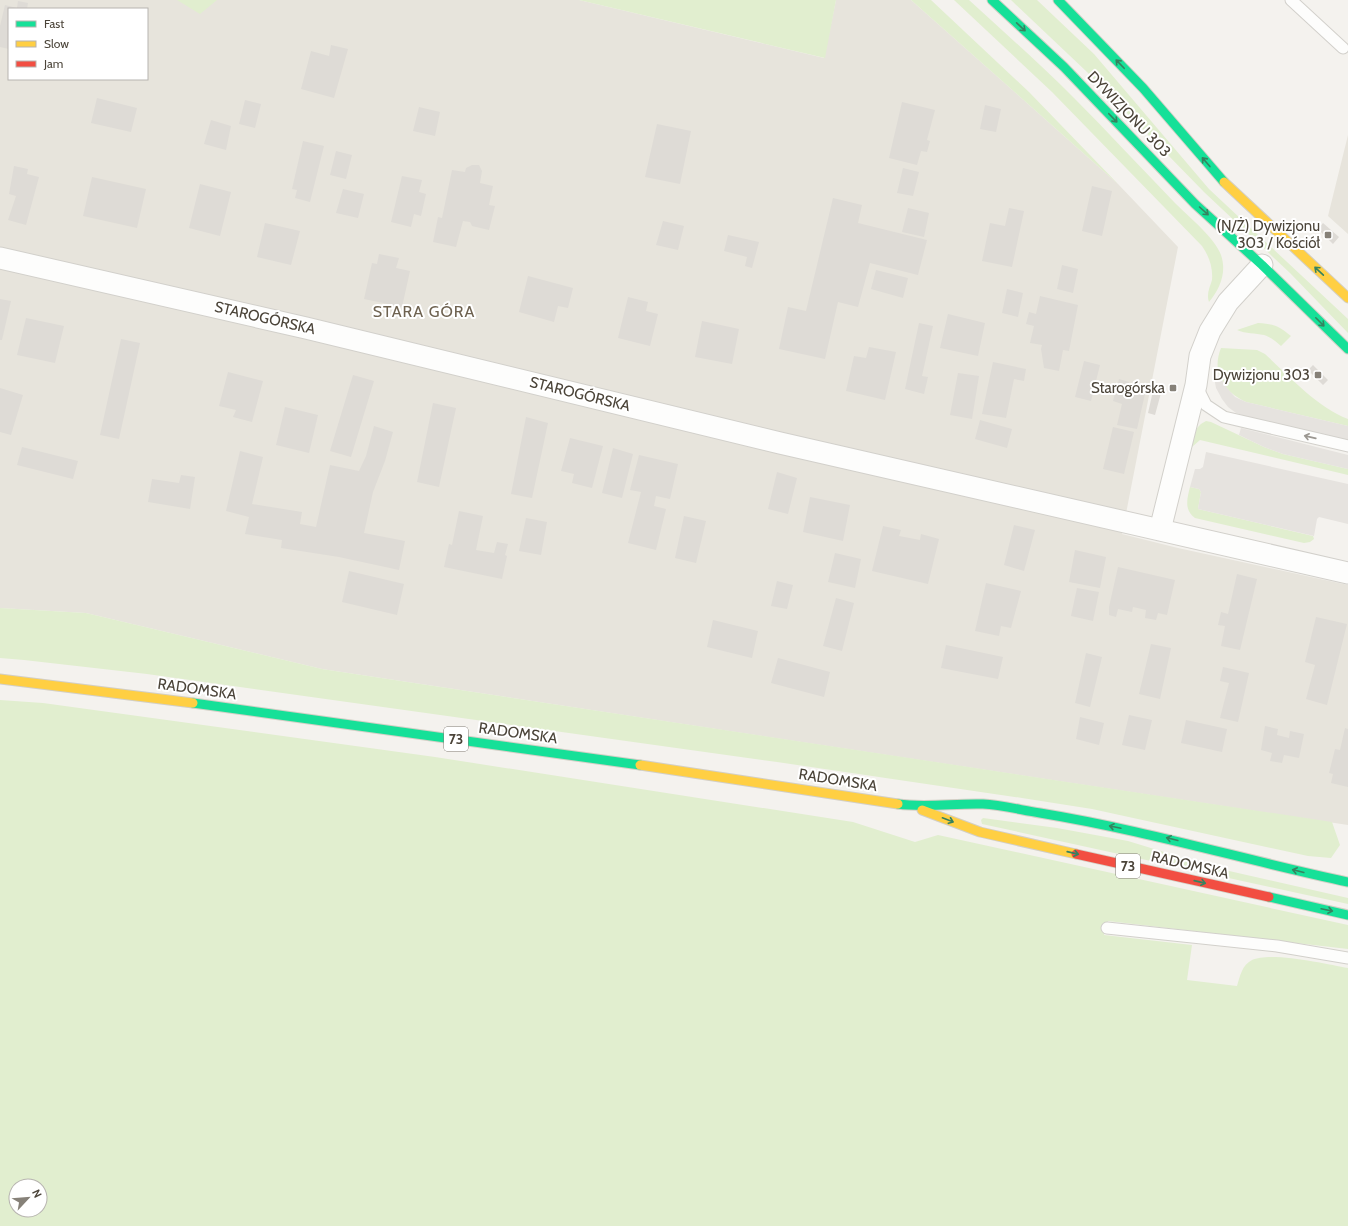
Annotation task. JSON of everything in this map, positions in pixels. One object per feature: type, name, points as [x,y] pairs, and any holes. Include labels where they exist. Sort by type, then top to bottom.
[{"type":"main road","name":"DYWIZJONU 303","points":[[992,0],[1064,67],[1195,204],[1262,265],[1348,349]]},
{"type":"main road","name":"DYWIZJONU 303","points":[[1058,0],[1143,88],[1224,182],[1348,298]]},
{"type":"main road","name":"RADOMSKA","points":[[0,679],[142,696],[509,746],[911,806],[984,804],[1049,814],[1153,835],[1301,872],[1348,882]]},
{"type":"main road","name":"RADOMSKA","points":[[911,806],[980,832],[1348,915]]},
{"type":"street","name":"STAROGÓRSKA","points":[[0,258],[306,328],[780,443],[1348,573]]},
{"type":"street","points":[[1160,530],[1196,385],[1200,356],[1210,331],[1228,302],[1262,265]]},
{"type":"lane","points":[[1291,0],[1343,48]]},
{"type":"lane","points":[[1196,385],[1206,404],[1224,417],[1348,446]]},
{"type":"lane","points":[[1107,928],[1277,946],[1348,958]]},
{"type":"shaded area","points":[[0,0],[579,0],[824,58],[836,0],[911,0],[1118,184],[1178,247],[1122,534],[1178,548],[1348,585],[1348,825],[322,669],[86,613],[0,608]]},
{"type":"shaded area","points":[[1348,135],[1348,234],[1328,216]]},
{"type":"shaded area","points":[[1220,376],[1227,388],[1235,397],[1246,402],[1348,426],[1348,441],[1255,419],[1236,413],[1228,407],[1216,388],[1214,377]]},
{"type":"shaded area","points":[[1241,428],[1348,455],[1348,469],[1283,454],[1264,447],[1239,435]]},
{"type":"shaded area","points":[[1206,452],[1348,484],[1348,524],[1319,517],[1317,519],[1314,536],[1198,509],[1201,492],[1199,489],[1190,487],[1195,469],[1200,469],[1203,467]]},
{"type":"green space","points":[[177,0],[217,0],[200,14]]},
{"type":"green space","points":[[579,0],[836,0],[825,58]]},
{"type":"green space","points":[[911,0],[931,0],[1029,92],[1118,184]]},
{"type":"green space","points":[[954,0],[969,0],[1022,48],[1074,98],[1213,242],[1218,248],[1223,261],[1223,274],[1216,292],[1209,302],[1208,293],[1212,280],[1212,271],[1209,258],[1202,246],[1052,92]]},
{"type":"green space","points":[[1011,0],[1037,0],[1094,54],[1209,189],[1348,319],[1348,333],[1290,273],[1204,192],[1087,72]]},
{"type":"green space","points":[[1258,323],[1276,326],[1291,336],[1281,346],[1267,336],[1237,330]]},
{"type":"green space","points":[[1221,348],[1257,350],[1265,354],[1314,399],[1325,407],[1348,419],[1348,426],[1246,402],[1238,398],[1226,387],[1219,373],[1218,357]]},
{"type":"green space","points":[[1206,421],[1283,454],[1348,469],[1348,475],[1200,440],[1192,447],[1194,435],[1197,429]]},
{"type":"green space","points":[[1190,487],[1199,489],[1201,492],[1198,509],[1313,536],[1314,539],[1310,542],[1304,543],[1195,518],[1189,511],[1187,504]]},
{"type":"green space","points":[[0,608],[86,613],[322,669],[1332,822],[1340,845],[1331,858],[1308,856],[1092,809],[1022,798],[777,762],[147,674],[0,658]]},
{"type":"green space","points":[[0,700],[43,703],[435,757],[853,822],[915,842],[938,835],[1348,925],[1348,949],[1108,921],[1104,935],[1192,945],[1187,980],[1237,986],[1242,971],[1249,962],[1260,958],[1272,957],[1313,961],[1348,968],[1348,1226],[0,1226]]},
{"type":"green space","points":[[983,818],[1057,828],[1128,841],[1216,868],[1348,898],[1348,904],[982,824],[981,820]]},
{"type":"building","points":[[18,1],[28,3],[27,8],[17,8]]},
{"type":"building","points":[[5,5],[17,8],[8,8],[8,49],[0,47],[0,26]]},
{"type":"building","points":[[331,45],[348,49],[334,98],[301,89],[311,51],[329,56]]},
{"type":"building","points":[[97,98],[137,108],[131,132],[91,123]]},
{"type":"building","points":[[245,100],[261,104],[255,128],[239,124]]},
{"type":"building","points":[[902,102],[935,110],[927,140],[930,141],[927,152],[921,151],[917,165],[889,158]]},
{"type":"building","points":[[985,105],[1001,109],[996,132],[980,129]]},
{"type":"building","points":[[419,107],[440,112],[435,136],[413,131]]},
{"type":"building","points":[[211,120],[231,126],[226,150],[204,144]]},
{"type":"building","points":[[657,124],[691,131],[680,184],[645,177]]},
{"type":"building","points":[[303,141],[324,146],[310,202],[295,198],[297,190],[292,189]]},
{"type":"building","points":[[336,151],[352,155],[346,179],[330,175]]},
{"type":"building","points":[[472,165],[479,165],[482,171],[480,183],[493,186],[489,205],[495,206],[489,230],[472,226],[470,222],[463,221],[456,247],[433,242],[438,217],[442,218],[452,170],[465,172],[466,168]]},
{"type":"building","points":[[14,166],[28,169],[27,174],[39,177],[26,225],[8,220],[16,196],[9,194]]},
{"type":"building","points":[[903,168],[919,172],[913,196],[897,193]]},
{"type":"building","points":[[402,176],[422,180],[419,192],[426,194],[421,216],[414,214],[411,227],[391,222]]},
{"type":"building","points":[[92,177],[146,189],[137,228],[83,216]]},
{"type":"building","points":[[200,184],[231,192],[220,236],[189,228]]},
{"type":"building","points":[[1092,186],[1112,191],[1102,236],[1082,231]]},
{"type":"building","points":[[343,189],[364,194],[358,218],[336,213]]},
{"type":"building","points":[[833,198],[862,205],[858,223],[927,240],[918,275],[870,263],[858,307],[838,302],[825,359],[779,349],[788,307],[806,311]]},
{"type":"building","points":[[908,208],[929,213],[924,237],[902,232]]},
{"type":"building","points":[[1009,208],[1024,211],[1012,267],[982,261],[990,223],[1005,226]]},
{"type":"building","points":[[663,221],[684,226],[678,250],[656,245]]},
{"type":"building","points":[[265,223],[300,231],[291,265],[257,257]]},
{"type":"building","points":[[1323,223],[1339,237],[1333,244],[1318,229]]},
{"type":"building","points":[[728,235],[759,242],[752,268],[745,266],[747,257],[724,251]]},
{"type":"building","points":[[379,254],[399,258],[396,268],[410,271],[402,307],[364,299],[372,263],[377,264]]},
{"type":"building","points":[[1062,265],[1078,269],[1073,293],[1057,289]]},
{"type":"building","points":[[876,270],[908,278],[903,298],[871,289]]},
{"type":"building","points":[[528,276],[573,288],[568,308],[558,306],[554,322],[519,312]]},
{"type":"building","points":[[1007,289],[1023,293],[1018,317],[1002,313]]},
{"type":"building","points":[[1040,296],[1078,305],[1069,351],[1063,350],[1059,371],[1044,368],[1041,349],[1042,345],[1030,343],[1034,326],[1026,324],[1029,312],[1036,314]]},
{"type":"building","points":[[628,297],[648,302],[646,311],[658,314],[650,346],[618,338]]},
{"type":"building","points":[[0,299],[11,301],[2,340],[0,340]]},
{"type":"building","points":[[948,314],[985,323],[978,356],[940,348]]},
{"type":"building","points":[[26,318],[64,326],[55,363],[17,355]]},
{"type":"building","points":[[702,321],[739,329],[732,364],[695,357]]},
{"type":"building","points":[[919,323],[933,326],[922,376],[928,377],[924,394],[905,389]]},
{"type":"building","points":[[121,339],[140,343],[119,439],[100,435]]},
{"type":"building","points":[[869,347],[896,352],[885,400],[846,391],[854,356],[866,358]]},
{"type":"building","points":[[1084,361],[1100,365],[1091,401],[1075,397]]},
{"type":"building","points":[[993,362],[1026,369],[1024,381],[1014,379],[1006,418],[982,414]]},
{"type":"building","points":[[1313,365],[1328,380],[1323,385],[1308,370]]},
{"type":"building","points":[[228,372],[263,381],[252,422],[233,417],[236,410],[219,406]]},
{"type":"building","points":[[958,373],[979,376],[972,419],[950,415]]},
{"type":"building","points":[[353,375],[374,381],[351,457],[330,451]]},
{"type":"building","points":[[1119,379],[1129,382],[1127,390],[1145,394],[1137,429],[1117,425],[1122,404],[1113,401]]},
{"type":"building","points":[[0,388],[23,395],[11,435],[0,432]]},
{"type":"building","points":[[1153,391],[1161,393],[1155,415],[1148,413]]},
{"type":"building","points":[[433,403],[456,408],[439,487],[417,482]]},
{"type":"building","points":[[285,407],[318,415],[309,453],[276,445]]},
{"type":"building","points":[[526,417],[548,423],[532,498],[511,494]]},
{"type":"building","points":[[980,420],[1012,429],[1007,448],[975,439]]},
{"type":"building","points":[[374,426],[393,432],[385,461],[373,492],[364,533],[405,541],[399,570],[339,557],[281,548],[282,540],[245,534],[249,517],[226,511],[240,451],[263,457],[252,504],[302,512],[300,524],[316,527],[330,465],[359,471],[366,456]]},
{"type":"building","points":[[1113,427],[1134,432],[1124,474],[1103,469]]},
{"type":"building","points":[[570,438],[603,446],[592,488],[572,483],[574,474],[561,471]]},
{"type":"building","points":[[22,447],[78,461],[73,479],[17,465]]},
{"type":"building","points":[[613,448],[633,454],[622,498],[602,493]]},
{"type":"building","points":[[639,455],[678,464],[670,499],[656,496],[654,506],[666,509],[656,550],[628,543],[641,492],[630,490]]},
{"type":"building","points":[[777,472],[797,478],[788,514],[768,509]]},
{"type":"building","points":[[181,475],[195,477],[190,509],[148,502],[152,479],[179,483]]},
{"type":"building","points":[[810,497],[850,505],[843,541],[803,532]]},
{"type":"building","points":[[459,511],[483,516],[476,550],[494,553],[497,542],[508,544],[502,579],[444,567],[449,544],[452,545]]},
{"type":"building","points":[[684,516],[706,521],[696,563],[675,558]]},
{"type":"building","points":[[526,518],[547,522],[541,555],[519,551]]},
{"type":"building","points":[[1014,525],[1035,530],[1024,571],[1004,565]]},
{"type":"building","points":[[883,526],[901,530],[899,536],[920,540],[921,534],[939,539],[928,584],[872,571]]},
{"type":"building","points":[[1075,550],[1106,557],[1100,588],[1069,582]]},
{"type":"building","points":[[835,553],[861,559],[855,588],[828,582]]},
{"type":"building","points":[[1118,567],[1175,580],[1167,615],[1158,613],[1156,620],[1145,618],[1146,610],[1133,607],[1132,612],[1118,609],[1116,617],[1109,615],[1109,607]]},
{"type":"building","points":[[349,571],[404,584],[397,615],[342,602]]},
{"type":"building","points":[[1237,574],[1257,579],[1240,650],[1221,646],[1225,626],[1218,625],[1221,612],[1228,614]]},
{"type":"building","points":[[777,581],[793,585],[787,609],[771,606]]},
{"type":"building","points":[[986,583],[1021,591],[1011,628],[1001,626],[999,636],[975,631]]},
{"type":"building","points":[[1077,588],[1099,592],[1093,621],[1071,616]]},
{"type":"building","points":[[836,598],[854,603],[842,651],[823,646]]},
{"type":"building","points":[[1316,617],[1347,624],[1327,705],[1306,699],[1315,665],[1305,662]]},
{"type":"building","points":[[713,620],[758,631],[752,658],[707,647]]},
{"type":"building","points":[[1151,644],[1171,648],[1160,699],[1139,694]]},
{"type":"building","points":[[946,645],[1003,657],[998,679],[941,668]]},
{"type":"building","points":[[1086,653],[1102,657],[1090,707],[1075,703]]},
{"type":"building","points":[[778,658],[830,672],[824,697],[771,683]]},
{"type":"building","points":[[1223,667],[1249,673],[1238,722],[1220,718],[1229,683],[1220,681]]},
{"type":"building","points":[[1129,715],[1152,720],[1145,750],[1122,745]]},
{"type":"building","points":[[1080,717],[1104,723],[1099,745],[1076,739]]},
{"type":"building","points":[[1186,720],[1227,729],[1222,752],[1181,743]]},
{"type":"building","points":[[1265,726],[1278,729],[1277,735],[1289,738],[1290,731],[1304,734],[1299,758],[1284,755],[1282,763],[1270,761],[1272,753],[1261,750]]},
{"type":"building","points":[[1345,728],[1348,729],[1348,787],[1331,783],[1333,774],[1329,773],[1335,749],[1340,750]]},
{"type":"traffic: fast","points":[[992,0],[1064,67],[1195,204],[1262,265],[1348,349]]},
{"type":"traffic: fast","points":[[1058,0],[1143,88],[1224,182]]},
{"type":"traffic: fast","points":[[193,703],[640,765]]},
{"type":"traffic: fast","points":[[898,804],[919,806],[972,804],[1004,806],[1118,828],[1348,882]]},
{"type":"traffic: fast","points":[[1269,897],[1348,915]]},
{"type":"traffic: slow","points":[[1224,182],[1348,298]]},
{"type":"traffic: slow","points":[[0,679],[193,703]]},
{"type":"traffic: slow","points":[[640,765],[898,804]]},
{"type":"traffic: slow","points":[[922,810],[980,832],[1076,854]]},
{"type":"traffic: jam","points":[[1076,854],[1269,897]]},
{"type":"place","name":"(N/Ż) Dywizjonu 303 / Kościół","points":[[1328,235]]},
{"type":"place","name":"Dywizjonu 303","points":[[1318,375]]},
{"type":"place","name":"Starogórska","points":[[1173,388]]},
{"type":"district","name":"STARA GÓRA","points":[[424,311]]}]
